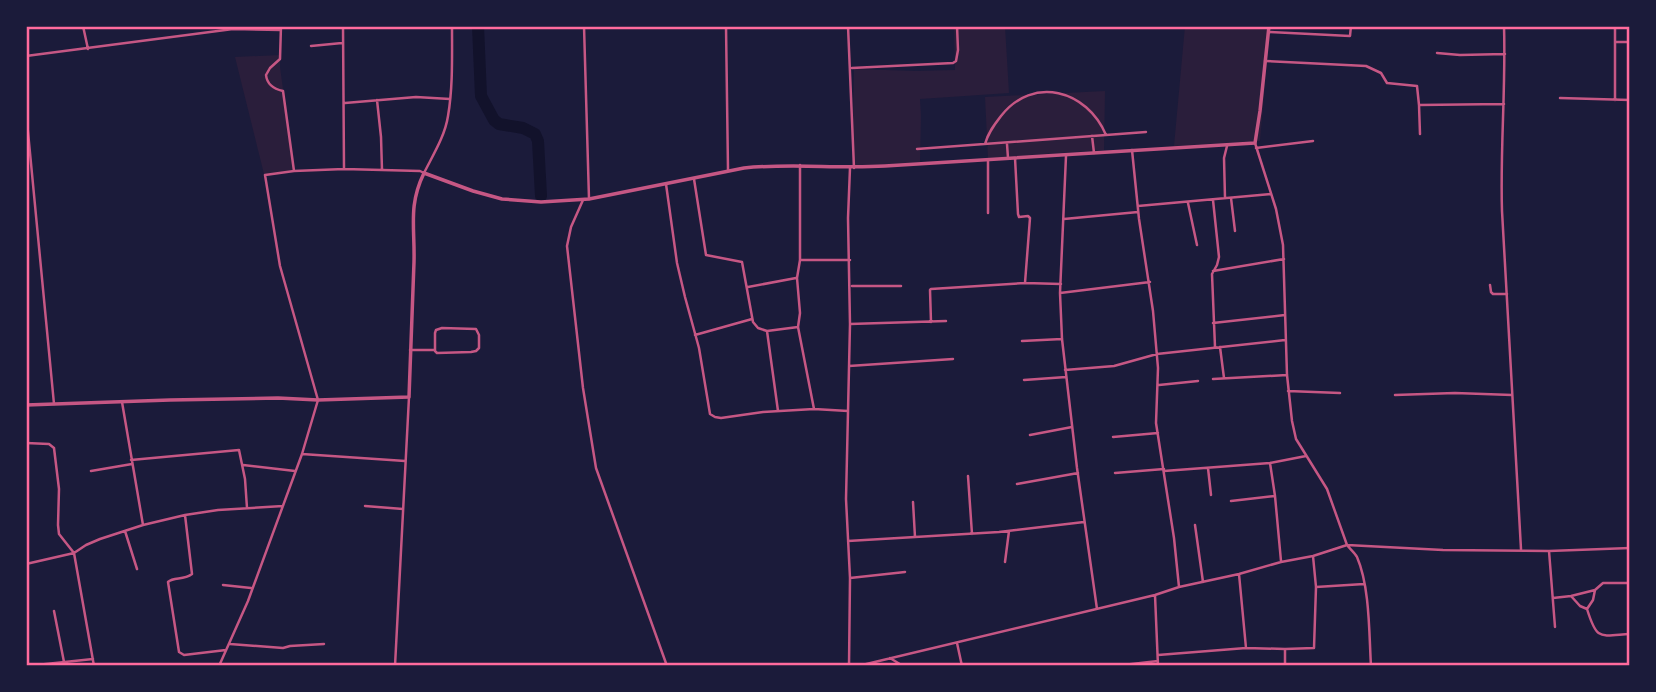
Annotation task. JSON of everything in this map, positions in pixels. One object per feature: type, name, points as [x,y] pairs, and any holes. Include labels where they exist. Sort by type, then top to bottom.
[{"type":"street","points":[[83,26],[88,49]]},
{"type":"street","points":[[344,26],[344,169]]},
{"type":"street","points":[[395,666],[409,397],[413,215],[417,189],[448,118],[452,26]]},
{"type":"street","points":[[584,26],[586,199],[571,227],[567,246],[583,388],[596,468],[667,666]]},
{"type":"street","points":[[726,26],[729,171]]},
{"type":"street","points":[[848,26],[852,168],[848,218],[851,286],[846,499],[850,578],[849,666]]},
{"type":"street","points":[[850,68],[949,63],[957,60],[957,26]]},
{"type":"street","points":[[1351,26],[1350,36],[1269,29],[1256,145],[1279,220],[1284,259],[1288,391],[1294,431],[1296,439],[1327,489],[1347,545],[1356,555],[1368,608],[1371,666]]},
{"type":"street","points":[[1504,26],[1501,188],[1521,549]]},
{"type":"street","points":[[1615,26],[1615,100]]},
{"type":"street","points":[[26,56],[232,28],[281,28],[281,60],[270,68],[266,75],[268,83],[283,91],[294,171]]},
{"type":"street","points":[[1615,42],[1630,42]]},
{"type":"street","points":[[311,46],[342,43]]},
{"type":"street","points":[[1437,53],[1505,54]]},
{"type":"street","points":[[1265,61],[1366,66],[1381,74],[1387,83],[1417,86],[1420,134]]},
{"type":"street","points":[[985,144],[991,128],[1006,109],[1021,98],[1048,92],[1060,93],[1084,104],[1098,119],[1106,135]]},
{"type":"street","points":[[344,103],[416,97],[450,99]]},
{"type":"street","points":[[1560,98],[1630,100]]},
{"type":"street","points":[[377,100],[382,170]]},
{"type":"street","points":[[1419,105],[1504,104]]},
{"type":"street","points":[[26,111],[54,404]]},
{"type":"street","points":[[917,149],[1146,132]]},
{"type":"street","points":[[1092,135],[1094,153]]},
{"type":"street","points":[[219,666],[239,623],[284,506],[318,400],[280,267],[265,176],[267,174],[344,169],[420,171],[502,199],[541,202],[586,199],[764,166],[852,168],[1313,141]]},
{"type":"street","points":[[1007,143],[1008,158]]},
{"type":"street","points":[[1225,198],[1224,158],[1228,144]]},
{"type":"street","points":[[1132,150],[1157,354],[1156,415],[1179,587]]},
{"type":"street","points":[[1066,155],[1060,293],[1062,339],[1097,609]]},
{"type":"street","points":[[1015,158],[1017,214],[1030,218],[1025,283]]},
{"type":"street","points":[[988,160],[988,213]]},
{"type":"street","points":[[800,165],[800,260],[797,278],[799,327],[814,409]]},
{"type":"street","points":[[694,179],[706,255],[742,262],[752,319],[758,328],[767,331],[799,327]]},
{"type":"street","points":[[666,184],[677,262],[699,348],[711,416],[721,418],[814,409],[848,411]]},
{"type":"street","points":[[1137,206],[1271,194]]},
{"type":"street","points":[[1231,198],[1235,231]]},
{"type":"street","points":[[1213,200],[1219,257],[1213,271],[1215,347]]},
{"type":"street","points":[[1188,203],[1197,245]]},
{"type":"street","points":[[1063,219],[1138,212]]},
{"type":"street","points":[[1213,271],[1284,259]]},
{"type":"street","points":[[800,260],[850,260]]},
{"type":"street","points":[[748,287],[797,278]]},
{"type":"street","points":[[1060,293],[1150,282]]},
{"type":"street","points":[[931,321],[931,289],[1025,283],[1061,284]]},
{"type":"street","points":[[1490,285],[1493,294],[1508,294]]},
{"type":"street","points":[[851,286],[901,286]]},
{"type":"street","points":[[1213,323],[1285,316]]},
{"type":"street","points":[[695,335],[752,319]]},
{"type":"street","points":[[850,324],[946,321]]},
{"type":"street","points":[[410,350],[435,350],[440,354],[476,351],[479,348],[478,332],[474,328],[439,328],[435,333],[435,350]]},
{"type":"street","points":[[767,331],[778,411]]},
{"type":"street","points":[[1022,341],[1062,339]]},
{"type":"street","points":[[1065,370],[1114,366],[1157,354],[1285,340]]},
{"type":"street","points":[[1220,347],[1224,379]]},
{"type":"street","points":[[849,366],[953,359]]},
{"type":"street","points":[[1213,379],[1287,375]]},
{"type":"street","points":[[1024,380],[1066,377]]},
{"type":"street","points":[[1158,386],[1198,381]]},
{"type":"street","points":[[1288,391],[1340,393]]},
{"type":"street","points":[[1395,395],[1512,395]]},
{"type":"street","points":[[26,405],[409,397]]},
{"type":"street","points":[[122,402],[143,525]]},
{"type":"street","points":[[1030,435],[1072,427]]},
{"type":"street","points":[[1114,437],[1158,433]]},
{"type":"street","points":[[26,443],[49,444],[56,454],[59,534],[74,553],[94,666]]},
{"type":"street","points":[[91,471],[132,462],[237,449],[241,452],[247,508]]},
{"type":"street","points":[[302,454],[405,461]]},
{"type":"street","points":[[1115,472],[1270,463],[1306,456]]},
{"type":"street","points":[[1270,463],[1281,562]]},
{"type":"street","points":[[242,465],[295,471]]},
{"type":"street","points":[[1208,468],[1211,495]]},
{"type":"street","points":[[1017,484],[1078,473]]},
{"type":"street","points":[[968,476],[972,534]]},
{"type":"street","points":[[1231,501],[1275,496]]},
{"type":"street","points":[[913,502],[915,537]]},
{"type":"street","points":[[26,564],[74,553],[100,539],[185,515],[284,506]]},
{"type":"street","points":[[365,506],[403,509]]},
{"type":"street","points":[[185,515],[192,574],[168,582],[179,652],[184,655],[226,650]]},
{"type":"street","points":[[848,541],[972,534],[1084,522]]},
{"type":"street","points":[[1195,525],[1203,582]]},
{"type":"street","points":[[125,531],[137,569]]},
{"type":"street","points":[[1005,562],[1009,531]]},
{"type":"street","points":[[858,666],[1313,556],[1347,545],[1443,550],[1549,551],[1630,548]]},
{"type":"street","points":[[1549,551],[1555,627]]},
{"type":"street","points":[[1158,655],[1246,648],[1314,648],[1316,587],[1313,556]]},
{"type":"street","points":[[850,578],[905,572]]},
{"type":"street","points":[[1239,574],[1246,648]]},
{"type":"street","points":[[1553,598],[1595,590],[1603,583],[1630,583]]},
{"type":"street","points":[[1316,587],[1364,584]]},
{"type":"street","points":[[223,585],[252,588]]},
{"type":"street","points":[[1587,609],[1595,590]]},
{"type":"street","points":[[1122,665],[1158,663],[1155,595]]},
{"type":"street","points":[[1571,596],[1587,609],[1597,634],[1630,634]]},
{"type":"street","points":[[54,611],[64,662]]},
{"type":"street","points":[[957,643],[962,666]]},
{"type":"street","points":[[229,644],[283,649],[298,645],[324,644]]},
{"type":"street","points":[[1285,649],[1285,666]]},
{"type":"street","points":[[890,658],[903,666]]},
{"type":"street","points":[[27,666],[93,659]]},
{"type":"shaded area","points":[[954,26],[1005,26],[1009,93],[920,99],[920,162],[852,167],[854,69],[955,70]]},
{"type":"shaded area","points":[[1185,26],[1270,26],[1260,141],[1174,146]]},
{"type":"shaded area","points":[[280,55],[294,170],[264,174],[235,57]]},
{"type":"shaded area","points":[[1105,91],[1104,150],[988,158],[985,97]]},
{"type":"waterway","points":[[478,26],[481,96],[499,124],[523,128],[535,134],[538,141],[541,196]]}]
